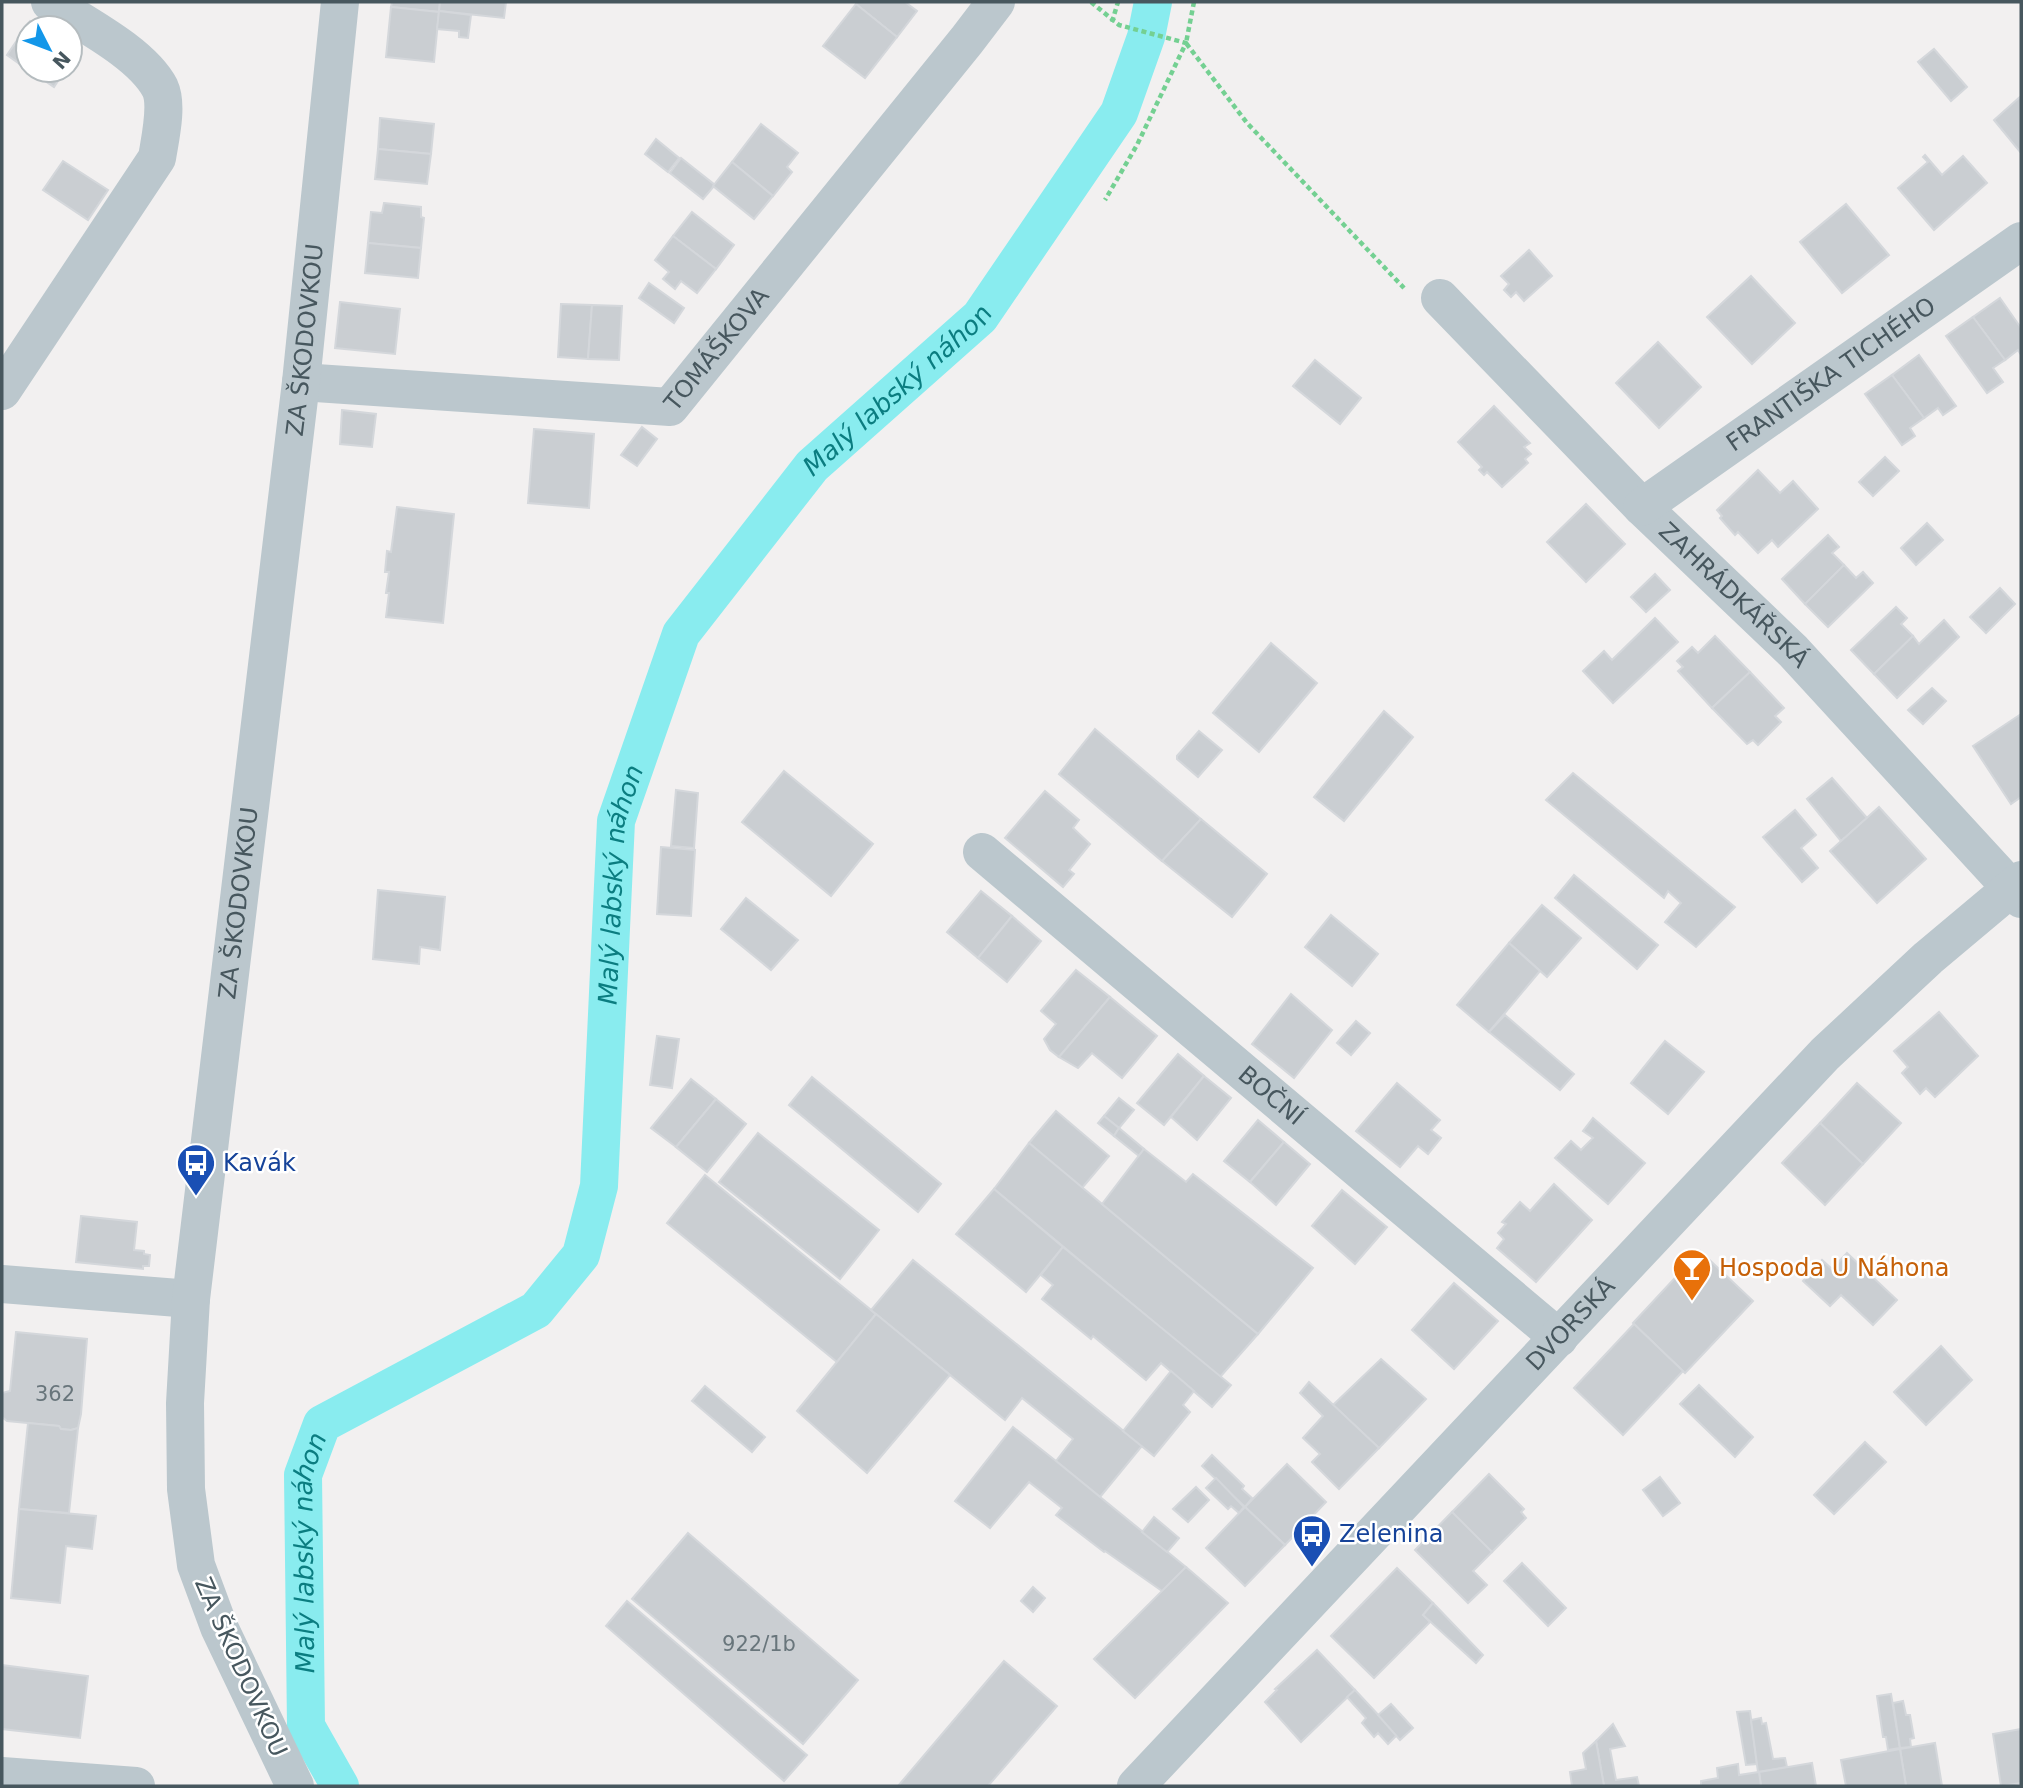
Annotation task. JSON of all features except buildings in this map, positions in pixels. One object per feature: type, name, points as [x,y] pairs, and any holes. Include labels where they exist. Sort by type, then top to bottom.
[{"type":"street","points":[[2,391],[157,158],[163,118],[160,89],[136,58],[50,2]]},
{"type":"street","name":"ZA ŠKODOVKOU","points":[[295,1786],[219,1627],[196,1565],[186,1489],[185,1403],[191,1299],[301,382],[340,2]]},
{"type":"street","name":"TOMÁŠKOVA","points":[[301,382],[670,407],[996,2]]},
{"type":"street","name":"FRANTIŠKA TICHÉHO","points":[[1643,507],[2021,241]]},
{"type":"street","name":"ZAHRÁDKÁŘSKÁ","points":[[1440,298],[1643,507],[1793,651],[2018,888]]},
{"type":"street","name":"BOČNÍ","points":[[982,852],[1559,1338]]},
{"type":"street","name":"DVORSKÁ","points":[[1136,1786],[1825,1054],[1928,958],[2018,888]]},
{"type":"street","points":[[2,1284],[191,1299]]},
{"type":"street","points":[[2,1776],[136,1786]]},
{"type":"path","points":[[1091,2],[1112,22],[1186,43],[1247,122],[1412,295],[1440,298]]},
{"type":"path","points":[[1112,22],[1118,2]]},
{"type":"path","points":[[1105,200],[1137,145],[1186,43],[1194,2]]},
{"type":"waterway","name":"Malý labský náhon","points":[[340,1786],[306,1726],[303,1475],[322,1424],[536,1310],[581,1255],[599,1186],[616,821],[681,634],[812,466],[980,317],[1119,113],[1146,37],[1153,2]]},
{"type":"place","name":"Kavák","points":[[196,1197]]},
{"type":"place","name":"Hospoda U Náhona","points":[[1692,1302]]},
{"type":"place","name":"Zelenina","points":[[1312,1568]]}]
